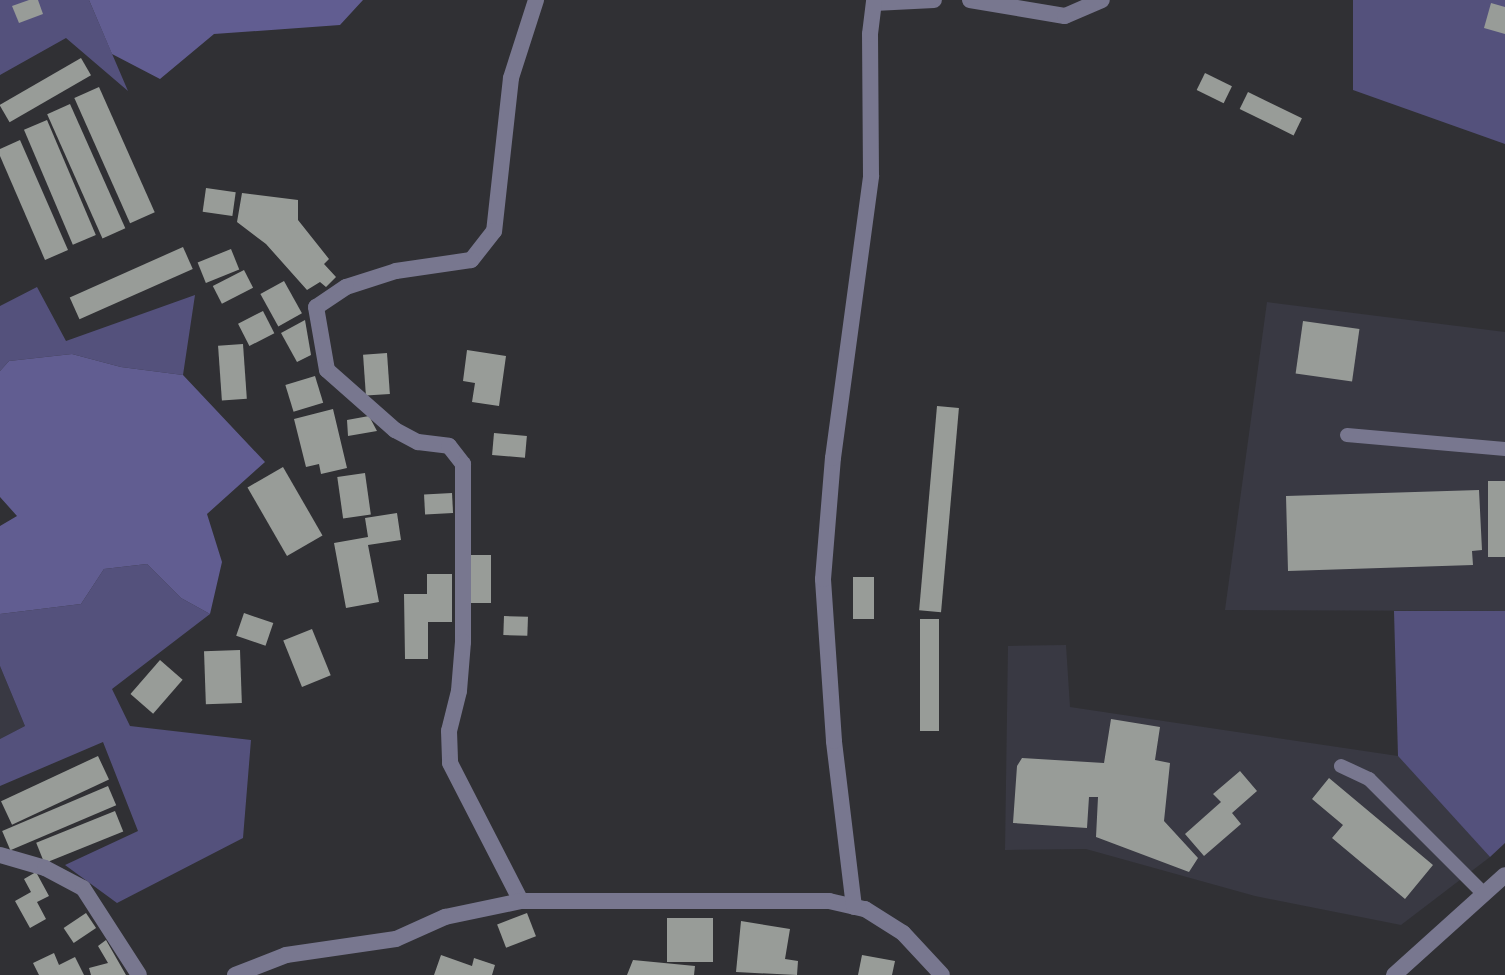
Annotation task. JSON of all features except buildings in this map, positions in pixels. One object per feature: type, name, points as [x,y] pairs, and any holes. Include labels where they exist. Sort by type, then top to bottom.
[{"type":"street","points":[[521,901],[450,763],[449,731],[459,691],[463,642],[463,464],[449,446],[418,442],[395,430],[327,370],[316,307],[346,287],[396,271],[471,260],[494,231],[511,78],[536,0]]},
{"type":"street","points":[[854,907],[834,741],[823,579],[833,458],[871,176],[870,34],[874,2],[934,0]]},
{"type":"street","points":[[970,0],[1065,16],[1102,0]]},
{"type":"street","points":[[0,855],[45,868],[83,888],[97,905],[139,975]]},
{"type":"street","points":[[1394,975],[1505,875]]},
{"type":"street","points":[[235,975],[286,955],[396,939],[445,917],[521,901],[829,901],[865,909],[903,933],[942,975]]},
{"type":"lane","points":[[1347,435],[1505,449]]},
{"type":"lane","points":[[1341,766],[1369,779],[1484,894]]},
{"type":"shaded area","points":[[0,0],[89,0],[128,91],[66,38],[0,75]]},
{"type":"shaded area","points":[[89,0],[363,0],[340,25],[214,34],[160,79],[112,54]]},
{"type":"shaded area","points":[[1353,0],[1505,0],[1505,144],[1353,90]]},
{"type":"shaded area","points":[[37,287],[66,341],[195,295],[183,375],[121,367],[72,354],[9,361],[0,371],[0,306]]},
{"type":"shaded area","points":[[1267,302],[1505,332],[1505,611],[1225,610]]},
{"type":"shaded area","points":[[72,354],[121,367],[183,375],[265,462],[207,514],[222,562],[210,614],[181,598],[147,564],[104,569],[81,604],[0,614],[0,526],[17,516],[0,497],[0,371],[9,361]]},
{"type":"shaded area","points":[[147,564],[181,598],[210,614],[112,689],[130,726],[251,740],[243,838],[117,903],[65,865],[138,831],[103,742],[0,786],[0,739],[25,726],[0,666],[0,614],[81,604],[104,569]]},
{"type":"shaded area","points":[[1394,611],[1505,611],[1505,843],[1490,857],[1398,756]]},
{"type":"shaded area","points":[[1066,645],[1070,707],[1398,756],[1490,857],[1401,925],[1255,896],[1086,849],[1005,850],[1008,646]]},
{"type":"shaded area","points":[[0,666],[25,726],[0,739]]}]
